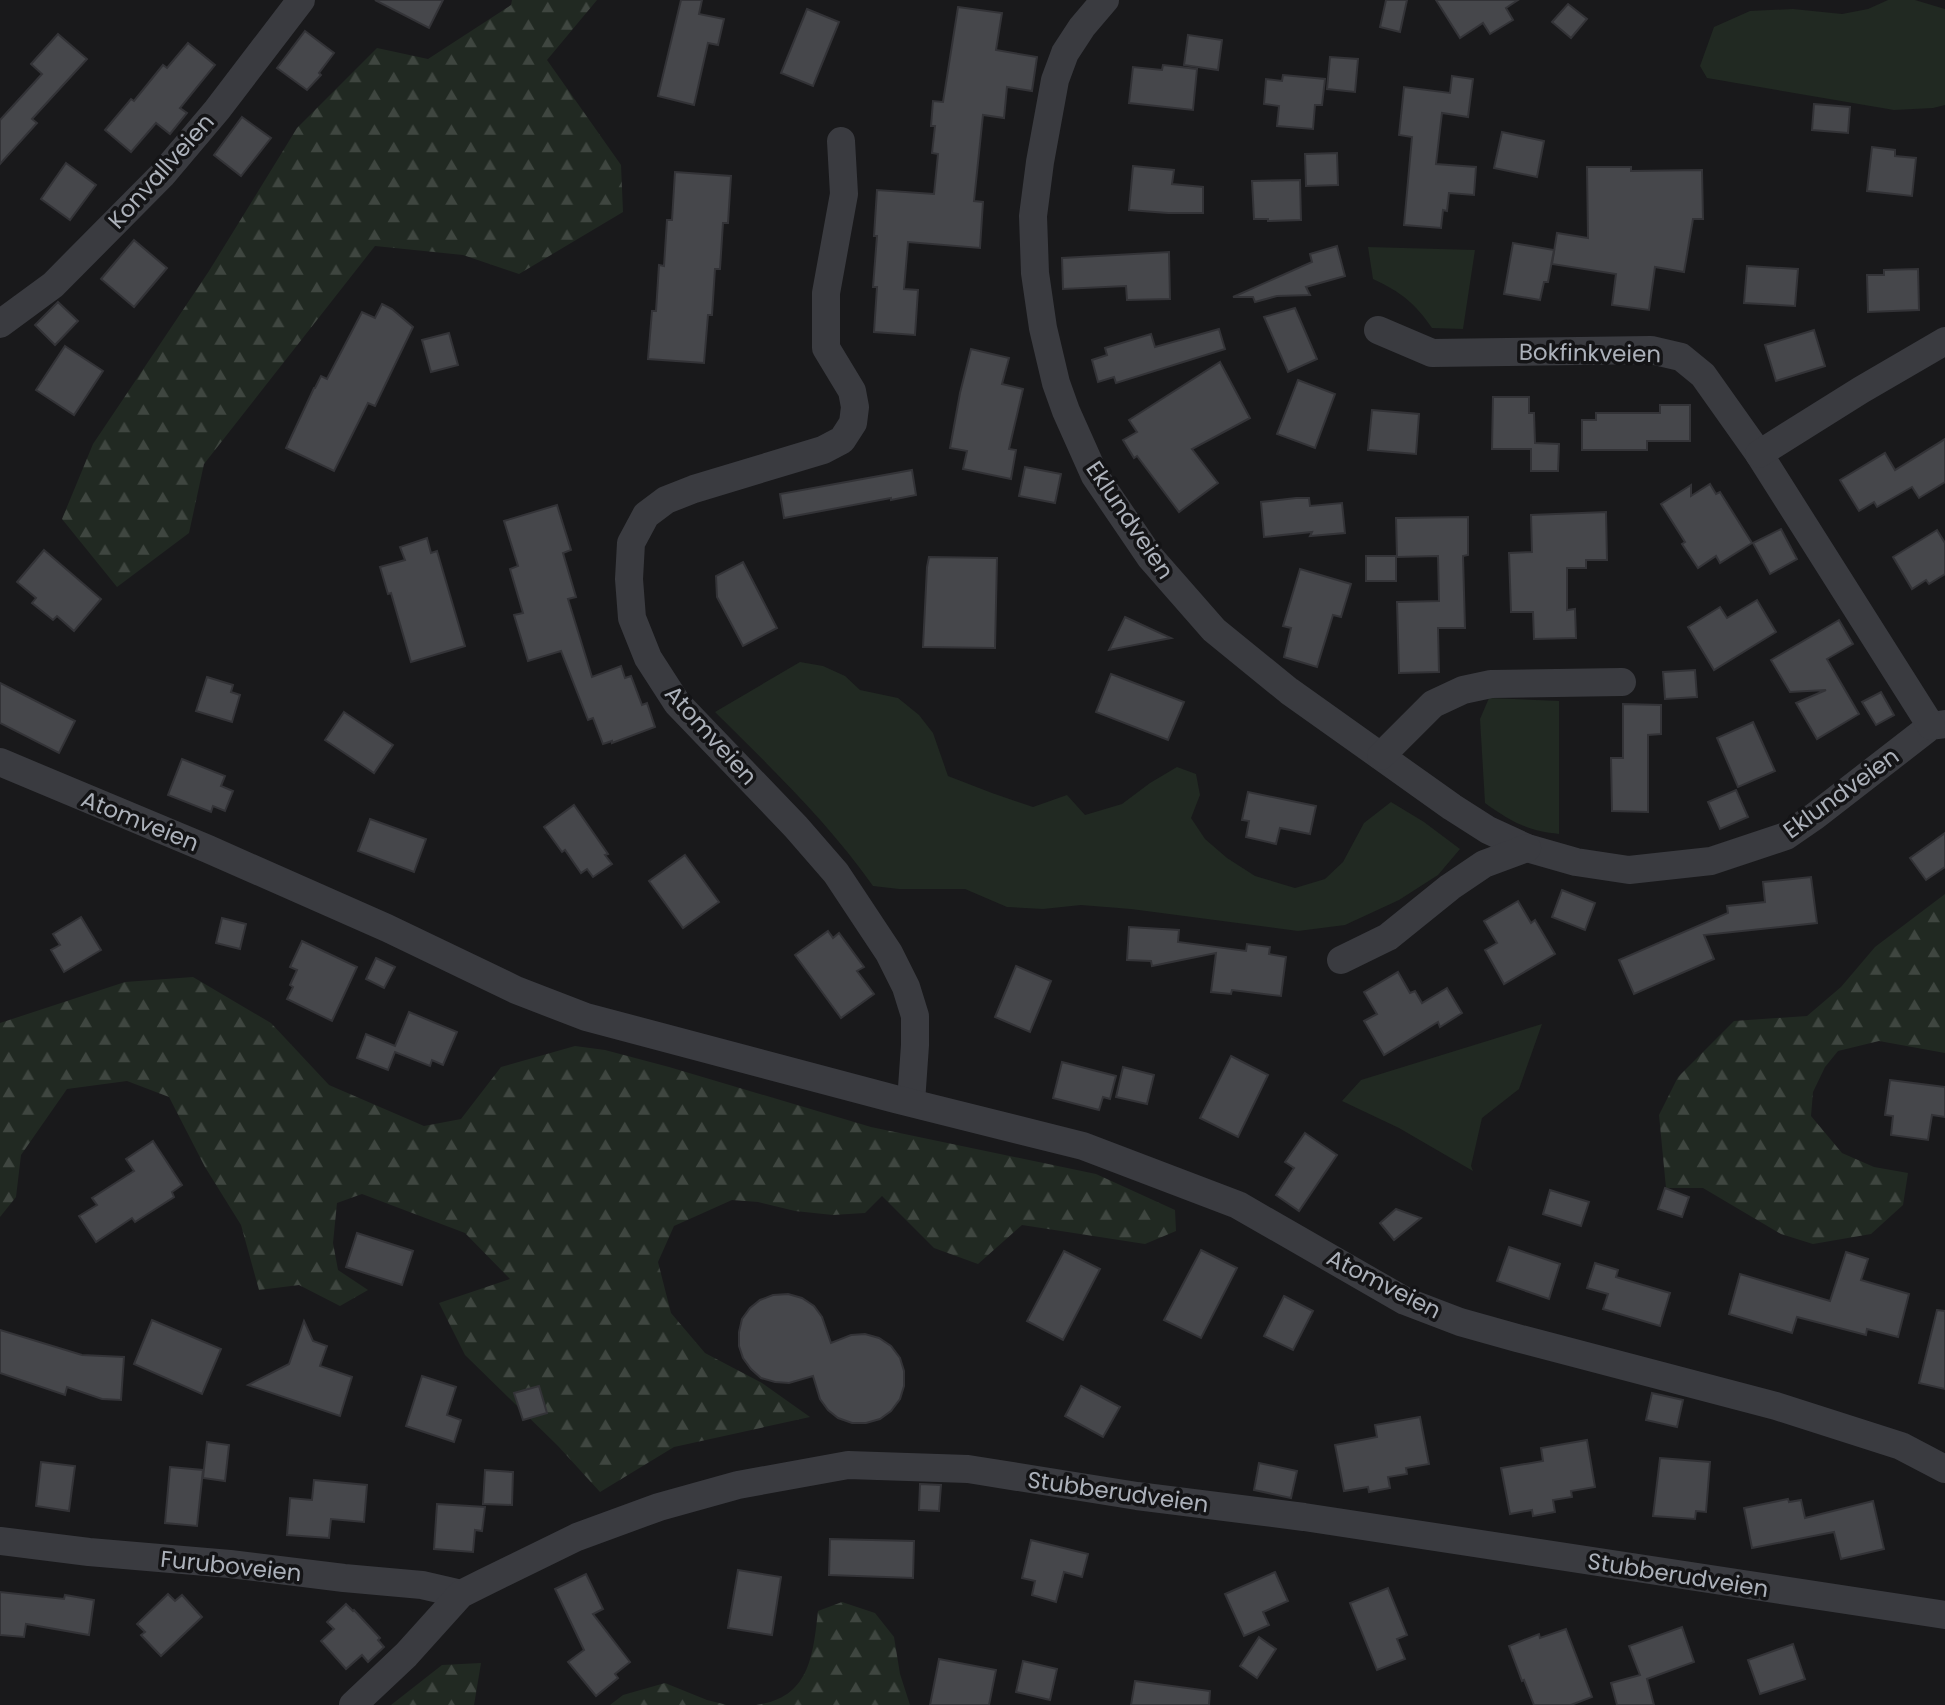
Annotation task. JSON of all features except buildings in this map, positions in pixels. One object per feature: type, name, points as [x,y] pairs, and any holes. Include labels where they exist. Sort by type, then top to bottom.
[{"type":"street","name":"Konvallveien","points":[[0,324],[53,285],[162,175],[217,110],[301,0]]},
{"type":"street","name":"Eklundveien","points":[[1105,0],[1065,53],[1055,80],[1040,162],[1034,216],[1035,273],[1043,328],[1056,383],[1090,465],[1150,557],[1214,630],[1289,691],[1488,830],[1527,848],[1576,862],[1629,870],[1712,861],[1786,836],[1938,725]]},
{"type":"street","name":"Atomveien","points":[[841,141],[844,194],[826,293],[826,348],[852,391],[855,407],[853,423],[842,440],[823,450],[666,500],[646,515],[631,543],[629,579],[632,618],[648,658],[677,702],[836,873],[889,953],[906,987],[915,1016],[911,1102]]},
{"type":"street","name":"Bokfinkveien","points":[[1378,330],[1432,353],[1651,350],[1681,357],[1703,375],[1759,454],[1938,725]]},
{"type":"street","points":[[1759,454],[1945,341]]},
{"type":"street","points":[[1381,756],[1433,704],[1463,691],[1491,684],[1622,682]]},
{"type":"street","name":"Atomveien","points":[[0,762],[208,849],[542,1000],[586,1017],[1083,1146],[1256,1214],[1405,1301],[1460,1322],[1776,1406],[1901,1446],[1945,1469]]},
{"type":"street","points":[[1341,960],[1388,937],[1450,887],[1484,864],[1527,848]]},
{"type":"street","name":"Stubberudveien","points":[[353,1705],[406,1655],[461,1594],[578,1537],[659,1507],[738,1485],[848,1465],[968,1469],[1138,1496],[1337,1522],[1945,1615]]},
{"type":"street","name":"Furuboveien","points":[[0,1541],[422,1585],[461,1594]]},
{"type":"green space","points":[[512,0],[597,0],[547,60],[621,165],[623,212],[519,274],[463,255],[375,246],[204,464],[189,533],[117,587],[62,519],[93,444],[209,271],[297,128],[377,48],[428,59],[511,5]]},
{"type":"green space","points":[[1888,0],[1915,0],[1945,9],[1945,105],[1894,110],[1707,78],[1700,66],[1714,27],[1750,11],[1793,9],[1842,14],[1868,9]]},
{"type":"green space","points":[[1368,247],[1475,250],[1463,329],[1432,328],[1407,299],[1373,279]]},
{"type":"green space","points":[[800,662],[823,666],[845,676],[860,690],[898,698],[919,715],[933,733],[948,776],[1033,807],[1067,795],[1085,815],[1122,804],[1177,767],[1196,774],[1200,795],[1191,818],[1205,839],[1227,858],[1255,876],[1295,888],[1325,879],[1343,862],[1364,823],[1391,802],[1460,849],[1438,875],[1399,900],[1345,925],[1298,931],[1131,909],[1081,905],[1043,909],[1007,907],[965,889],[899,889],[873,886],[818,817],[715,712]]},
{"type":"green space","points":[[1489,698],[1559,701],[1559,834],[1519,824],[1485,803],[1480,719]]},
{"type":"green space","points":[[1945,894],[1945,1053],[1879,1041],[1838,1051],[1825,1067],[1813,1092],[1811,1116],[1842,1153],[1874,1167],[1908,1173],[1903,1205],[1871,1234],[1813,1244],[1781,1234],[1703,1188],[1666,1188],[1659,1115],[1678,1077],[1734,1021],[1807,1016],[1841,987],[1875,947]]},
{"type":"green space","points":[[193,977],[271,1023],[329,1085],[424,1126],[461,1119],[501,1067],[575,1046],[605,1050],[871,1127],[1096,1174],[1175,1210],[1176,1231],[1145,1244],[1022,1225],[978,1264],[934,1248],[882,1196],[865,1213],[833,1215],[732,1200],[674,1226],[658,1262],[671,1313],[705,1353],[762,1383],[810,1417],[674,1447],[600,1492],[558,1446],[465,1355],[439,1303],[510,1279],[465,1233],[362,1194],[337,1203],[333,1243],[338,1270],[368,1290],[340,1306],[299,1285],[259,1290],[241,1225],[205,1167],[169,1097],[127,1081],[67,1089],[21,1155],[16,1197],[0,1217],[0,1023],[125,982]]},
{"type":"green space","points":[[1542,1024],[1519,1089],[1482,1118],[1471,1166],[1473,1171],[1399,1128],[1342,1101],[1361,1080]]},
{"type":"green space","points":[[842,1602],[875,1613],[894,1637],[900,1674],[910,1705],[756,1705],[788,1694],[798,1684],[810,1658],[818,1611]]},
{"type":"green space","points":[[481,1663],[474,1705],[391,1705],[442,1665]]},
{"type":"green space","points":[[665,1683],[727,1705],[610,1705],[623,1695]]}]
